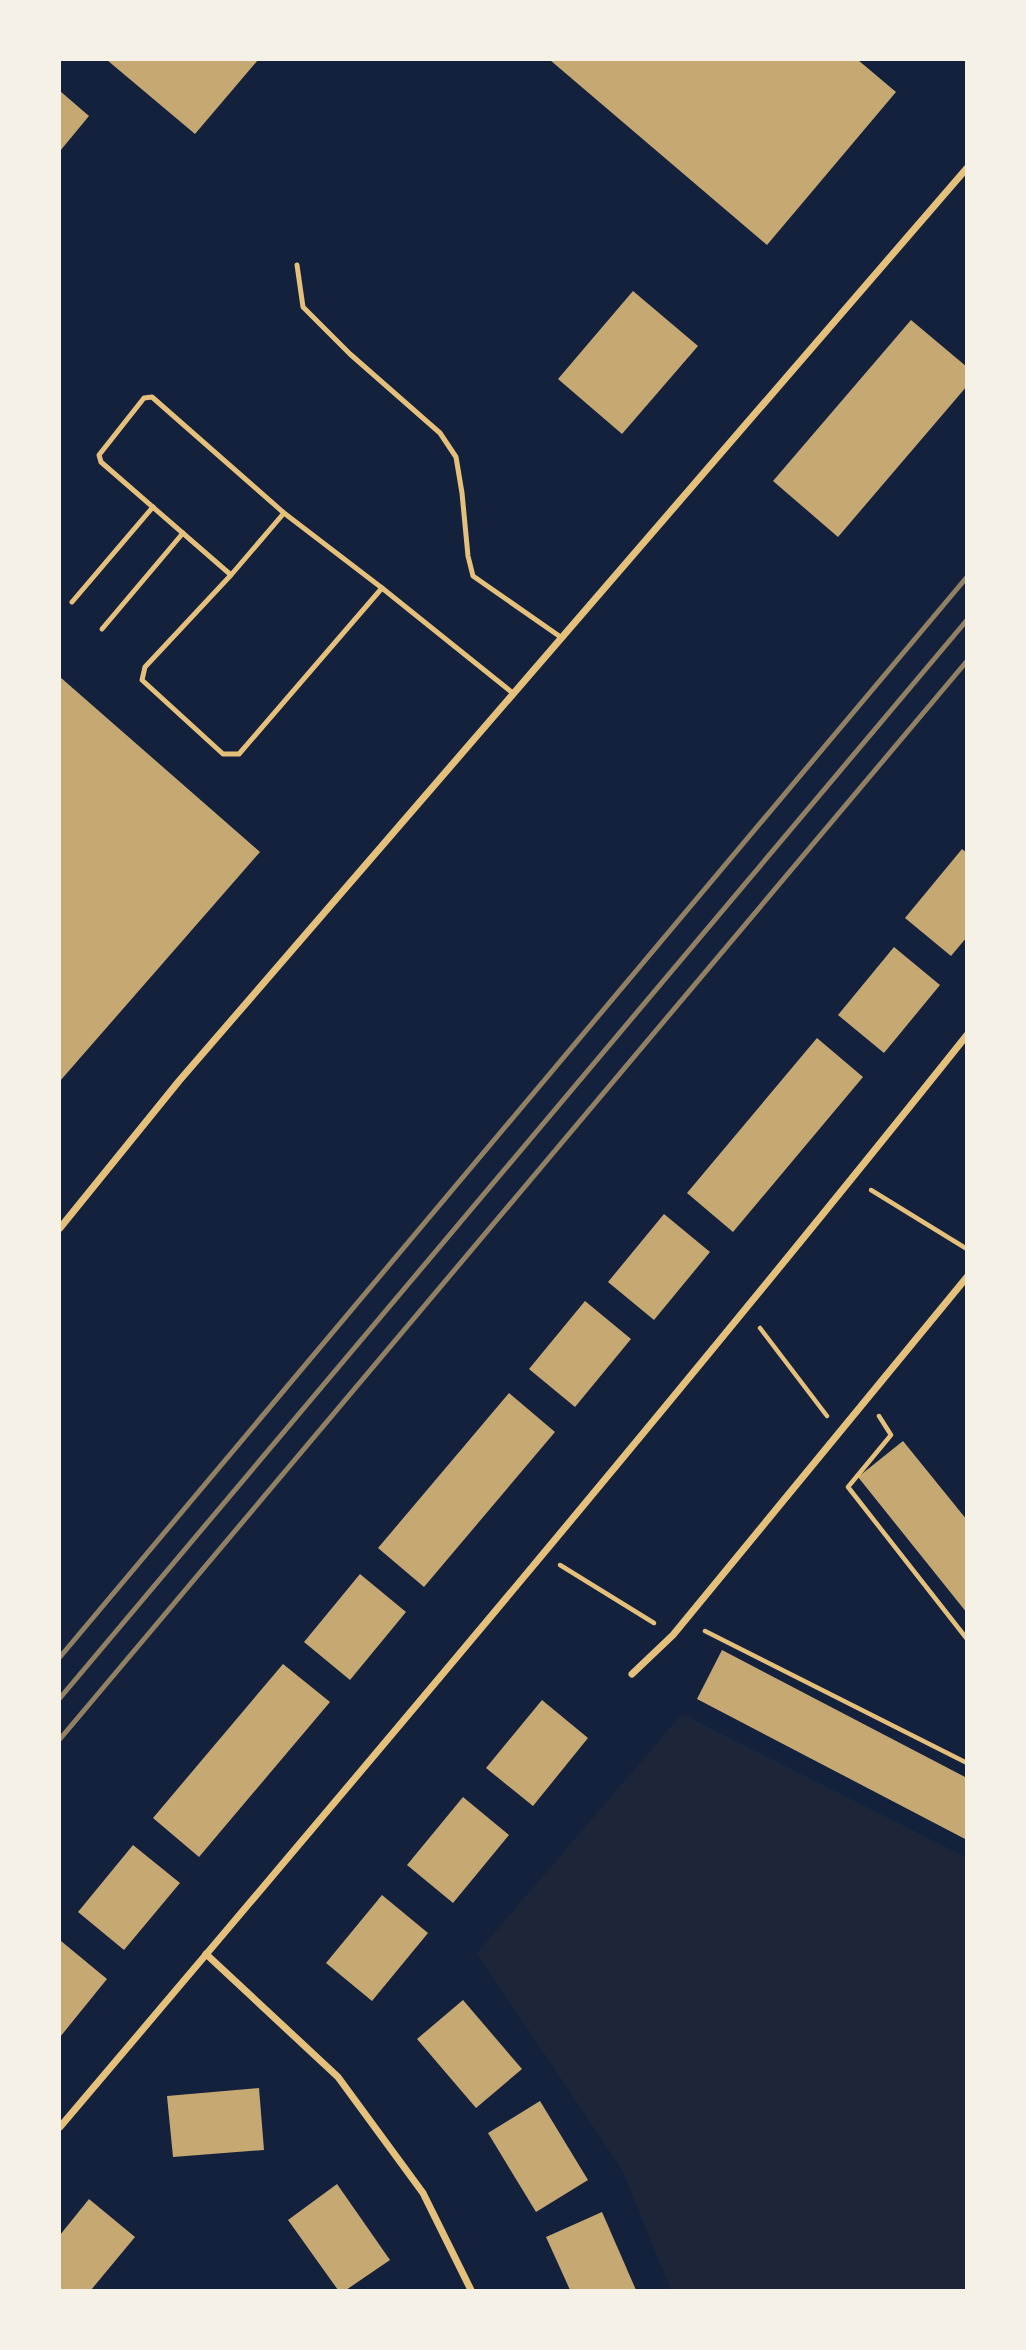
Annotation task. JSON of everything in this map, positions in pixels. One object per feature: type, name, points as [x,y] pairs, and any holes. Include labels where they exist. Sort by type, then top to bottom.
[{"type":"street","points":[[60,1228],[179,1081],[967,169]]},
{"type":"street","points":[[60,2127],[543,1555],[967,1035]]},
{"type":"street","points":[[632,1674],[673,1635],[967,1277]]},
{"type":"street","points":[[206,1954],[338,2077],[424,2193],[471,2291]]},
{"type":"lane","points":[[297,265],[303,307],[350,355],[440,433],[456,457],[468,556],[473,576],[562,638]]},
{"type":"lane","points":[[231,575],[101,462],[99,455],[144,398],[152,397],[284,513],[514,694]]},
{"type":"lane","points":[[72,602],[153,507]]},
{"type":"lane","points":[[284,513],[231,575],[145,667],[142,680],[223,754],[239,754],[382,588]]},
{"type":"lane","points":[[102,629],[183,533]]},
{"type":"path","points":[[852,1178],[967,1250]]},
{"type":"path","points":[[744,1308],[839,1433]]},
{"type":"path","points":[[868,1397],[891,1435],[848,1487],[967,1639]]},
{"type":"path","points":[[543,1555],[673,1635]]},
{"type":"path","points":[[685,1620],[967,1763]]},
{"type":"shaded area","points":[[682,1714],[966,1857],[966,2290],[671,2290],[622,2170],[477,1953]]},
{"type":"building","points":[[107,60],[258,60],[195,134]]},
{"type":"building","points":[[550,60],[858,60],[896,92],[767,245]]},
{"type":"building","points":[[60,91],[89,116],[60,151]]},
{"type":"building","points":[[633,291],[698,346],[622,434],[558,379]]},
{"type":"building","points":[[911,320],[967,367],[967,386],[838,537],[773,481]]},
{"type":"building","points":[[60,677],[260,852],[60,1081]]},
{"type":"building","points":[[962,849],[967,853],[967,937],[951,956],[905,918]]},
{"type":"building","points":[[894,947],[940,985],[884,1053],[838,1015]]},
{"type":"building","points":[[817,1038],[863,1077],[733,1232],[687,1193]]},
{"type":"building","points":[[664,1214],[710,1252],[654,1320],[608,1282]]},
{"type":"building","points":[[585,1301],[631,1339],[575,1407],[529,1369]]},
{"type":"building","points":[[509,1393],[555,1432],[424,1587],[378,1548]]},
{"type":"building","points":[[903,1441],[967,1520],[967,1613],[858,1477]]},
{"type":"building","points":[[360,1574],[406,1612],[350,1680],[304,1642]]},
{"type":"building","points":[[722,1650],[967,1778],[967,1840],[697,1699]]},
{"type":"building","points":[[283,1664],[330,1702],[199,1857],[153,1818]]},
{"type":"building","points":[[542,1700],[588,1738],[533,1806],[486,1768]]},
{"type":"building","points":[[463,1797],[509,1835],[453,1903],[407,1865]]},
{"type":"building","points":[[133,1845],[180,1883],[124,1950],[78,1912]]},
{"type":"building","points":[[382,1895],[428,1933],[372,2001],[326,1963]]},
{"type":"building","points":[[60,1942],[107,1979],[60,2037]]},
{"type":"building","points":[[463,2000],[522,2069],[476,2108],[417,2039]]},
{"type":"building","points":[[259,2088],[264,2150],[173,2157],[167,2096]]},
{"type":"building","points":[[540,2101],[588,2180],[536,2212],[488,2133]]},
{"type":"building","points":[[337,2184],[390,2260],[346,2290],[338,2290],[288,2220]]},
{"type":"building","points":[[89,2199],[135,2237],[91,2290],[61,2290],[60,2235]]},
{"type":"building","points":[[602,2212],[636,2290],[570,2290],[546,2237]]},
{"type":"railway","points":[[60,1657],[967,577]]},
{"type":"railway","points":[[60,1698],[967,620]]},
{"type":"railway","points":[[60,1739],[967,661]]}]
